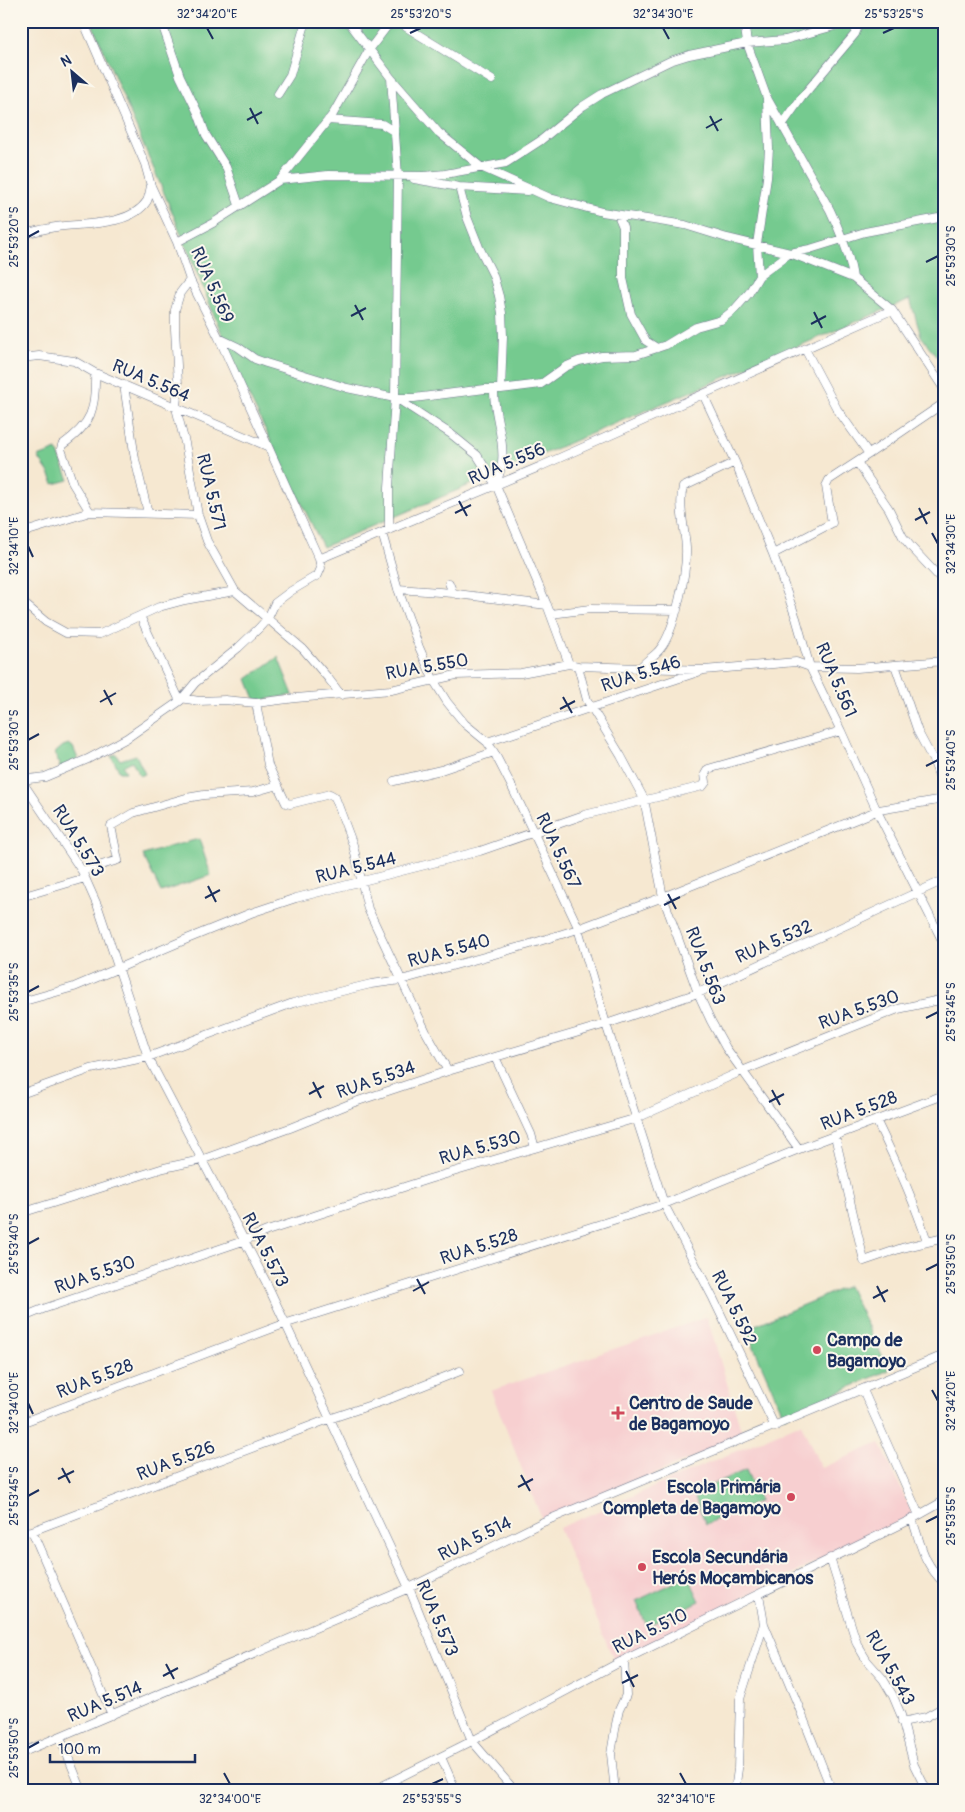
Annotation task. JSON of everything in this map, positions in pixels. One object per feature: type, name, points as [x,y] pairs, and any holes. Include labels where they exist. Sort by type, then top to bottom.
[{"type":"street","name":"RUA 5.569","points":[[83,21],[145,164],[151,186],[177,242],[190,280],[219,338],[319,559]]},
{"type":"street","points":[[161,21],[180,76],[198,113],[206,135],[226,167],[239,205]]},
{"type":"street","points":[[278,94],[290,75],[306,21]]},
{"type":"street","points":[[348,21],[390,78],[438,132],[481,167],[531,191],[579,207],[685,225],[727,238],[790,253],[853,278],[892,310],[944,389]]},
{"type":"street","points":[[408,21],[406,27],[492,80]]},
{"type":"street","points":[[744,21],[747,43],[767,98],[830,210],[852,267],[853,278]]},
{"type":"street","points":[[280,180],[328,175],[398,176],[445,174],[506,162],[540,141],[583,106],[602,94],[662,65],[689,55],[747,43],[785,40],[838,25],[860,21]]},
{"type":"street","points":[[782,125],[802,97],[855,34],[860,21]]},
{"type":"street","points":[[177,242],[280,180],[328,120],[387,23]]},
{"type":"street","name":"RUA 5.567","points":[[390,78],[398,176],[395,398],[386,531],[398,589],[419,647],[434,680],[447,702],[465,724],[487,742],[494,752],[512,784],[578,928],[606,1024],[664,1204]]},
{"type":"street","points":[[759,276],[757,244],[768,169],[769,149],[767,98]]},
{"type":"street","points":[[328,120],[382,124],[394,132]]},
{"type":"street","points":[[398,176],[459,187],[531,191]]},
{"type":"street","points":[[21,234],[56,227],[102,223],[123,218],[146,201],[151,186]]},
{"type":"street","points":[[459,187],[467,217],[493,275],[500,296],[503,336],[497,389],[493,403],[502,461],[496,485]]},
{"type":"street","points":[[618,215],[623,227],[622,278],[631,314],[646,341],[656,348]]},
{"type":"street","points":[[219,338],[238,347],[255,359],[266,363],[331,384],[395,398],[414,398],[541,384],[564,367],[579,361],[602,356],[636,355],[679,338],[696,327],[721,320],[749,294],[759,276],[790,253],[897,225],[944,217]]},
{"type":"street","name":"RUA 5.571","points":[[190,280],[180,293],[175,310],[174,329],[178,384],[176,408],[185,443],[198,515],[207,541],[236,591],[302,649],[341,694]]},
{"type":"street","name":"RUA 5.556","points":[[319,559],[496,485],[892,310]]},
{"type":"street","points":[[805,349],[837,409],[869,454]]},
{"type":"street","name":"RUA 5.564","points":[[21,358],[39,356],[74,361],[94,373],[267,446]]},
{"type":"street","points":[[90,512],[73,484],[61,449],[62,445],[86,425],[94,401],[94,373]]},
{"type":"street","points":[[124,385],[135,459],[148,513]]},
{"type":"street","name":"RUA 5.561","points":[[703,394],[735,462],[773,554],[796,618],[810,667],[877,811],[944,944]]},
{"type":"street","points":[[395,398],[451,434],[477,455],[496,485],[547,606],[568,664]]},
{"type":"street","points":[[773,554],[830,525],[832,521],[826,482],[944,403]]},
{"type":"street","points":[[640,667],[661,649],[677,610],[682,588],[686,552],[682,506],[683,487],[735,462]]},
{"type":"street","points":[[857,462],[889,509],[903,537],[944,582]]},
{"type":"street","points":[[21,536],[28,531],[90,512],[198,515]]},
{"type":"street","points":[[21,523],[28,531]]},
{"type":"street","points":[[21,780],[45,777],[88,758],[127,738],[180,699],[195,683],[238,648],[268,618],[275,603],[321,572],[319,559]]},
{"type":"street","points":[[450,583],[453,593]]},
{"type":"street","points":[[398,589],[453,593],[547,606]]},
{"type":"street","points":[[21,601],[46,622],[66,633],[100,634],[160,607],[185,600],[236,591]]},
{"type":"street","points":[[550,614],[590,609],[677,610]]},
{"type":"street","points":[[140,616],[180,699]]},
{"type":"street","points":[[942,661],[944,674]]},
{"type":"street","name":"RUA 5.546","points":[[487,742],[704,670],[796,662],[810,667],[856,668],[942,661]]},
{"type":"street","name":"RUA 5.550","points":[[180,699],[256,703],[391,690],[456,675],[521,672],[568,664],[578,666],[704,670]]},
{"type":"street","points":[[896,665],[918,732],[934,762],[944,789]]},
{"type":"street","name":"RUA 5.563","points":[[578,666],[583,688],[591,707],[621,756],[644,799],[663,897],[710,1021],[726,1048],[799,1149]]},
{"type":"street","points":[[256,703],[270,773],[288,804],[333,795],[347,828],[368,909],[426,1032],[448,1070]]},
{"type":"street","name":"RUA 5.544","points":[[21,1002],[74,987],[251,913],[296,898],[480,851],[584,815],[705,784],[705,774],[708,769],[841,731]]},
{"type":"street","points":[[394,780],[441,770],[494,752]]},
{"type":"street","points":[[934,762],[944,753]]},
{"type":"street","name":"RUA 5.573","points":[[21,780],[84,874],[119,967],[148,1057],[266,1282],[409,1588],[472,1741],[515,1791]]},
{"type":"street","points":[[21,897],[118,860],[111,826],[133,813],[204,794],[253,792],[278,785]]},
{"type":"street","name":"RUA 5.540","points":[[21,1094],[91,1069],[148,1057],[293,1003],[371,984],[401,980],[528,945],[663,897],[877,811],[944,799]]},
{"type":"street","name":"RUA 5.532","points":[[495,1057],[606,1024],[698,993],[944,880]]},
{"type":"street","name":"RUA 5.530","points":[[21,1318],[267,1231],[419,1182],[637,1118],[742,1071],[898,1009],[944,999]]},
{"type":"street","points":[[495,1057],[531,1134],[535,1148]]},
{"type":"street","name":"RUA 5.534","points":[[21,1213],[164,1168],[201,1160],[352,1103],[448,1070],[495,1057]]},
{"type":"street","name":"RUA 5.528","points":[[21,1423],[284,1324],[664,1204],[799,1149],[944,1095]]},
{"type":"street","points":[[876,1120],[906,1185],[920,1220],[926,1242]]},
{"type":"street","points":[[835,1136],[864,1261],[944,1238]]},
{"type":"street","name":"RUA 5.592","points":[[664,1204],[713,1298],[775,1427]]},
{"type":"street","name":"RUA 5.514","points":[[21,1754],[409,1588],[543,1522],[944,1355]]},
{"type":"street","name":"RUA 5.526","points":[[21,1532],[32,1531],[460,1371]]},
{"type":"street","points":[[863,1390],[915,1517],[926,1562],[944,1583]]},
{"type":"street","name":"RUA 5.510","points":[[372,1791],[472,1741],[624,1660],[944,1501]]},
{"type":"street","points":[[32,1531],[112,1716]]},
{"type":"street","name":"RUA 5.543","points":[[830,1558],[857,1644],[867,1661],[890,1690],[901,1714],[914,1766],[927,1791]]},
{"type":"street","points":[[759,1594],[764,1624],[832,1791]]},
{"type":"street","points":[[735,1791],[738,1769],[740,1700],[764,1624]]},
{"type":"street","points":[[615,1791],[611,1754],[619,1710],[626,1695],[624,1660]]},
{"type":"street","points":[[902,1722],[926,1717],[944,1708]]},
{"type":"street","points":[[60,1737],[82,1791]]},
{"type":"street","points":[[441,1757],[456,1791]]},
{"type":"shaded area","name":"Centro de Saude de Bagamoyo","points":[[707,1317],[743,1436],[543,1522],[491,1391]]},
{"type":"shaded area","points":[[801,1423],[821,1468],[880,1443],[913,1515],[614,1661],[559,1528]]},
{"type":"green space","points":[[91,21],[944,21],[944,366],[921,336],[910,299],[323,547],[239,376]]},
{"type":"green space","points":[[57,450],[69,480],[54,484],[38,457]]},
{"type":"green space","points":[[278,657],[293,695],[262,700],[255,699],[247,679]]},
{"type":"green space","points":[[69,744],[73,747],[78,759],[59,768],[60,763],[57,761],[55,753],[63,746]]},
{"type":"green space","points":[[116,754],[120,760],[136,755],[145,774],[140,776],[132,761],[123,766],[126,772],[120,772],[111,756]]},
{"type":"green space","points":[[199,839],[211,875],[161,892],[143,855]]},
{"type":"green space","name":"Campo de Bagamoyo","points":[[848,1286],[889,1370],[784,1416],[746,1329]]},
{"type":"green space","points":[[746,1470],[760,1501],[706,1524],[693,1493]]},
{"type":"green space","points":[[688,1576],[700,1601],[647,1626],[636,1601]]},
{"type":"place","name":"Campo de Bagamoyo","points":[[817,1350]]},
{"type":"place","name":"Centro de Saude de Bagamoyo","points":[[618,1413]]},
{"type":"place","name":"Escola Primária Completa de Bagamoyo","points":[[791,1497]]},
{"type":"place","name":"Escola Secundária Herós Moçambicanos","points":[[642,1567]]}]
